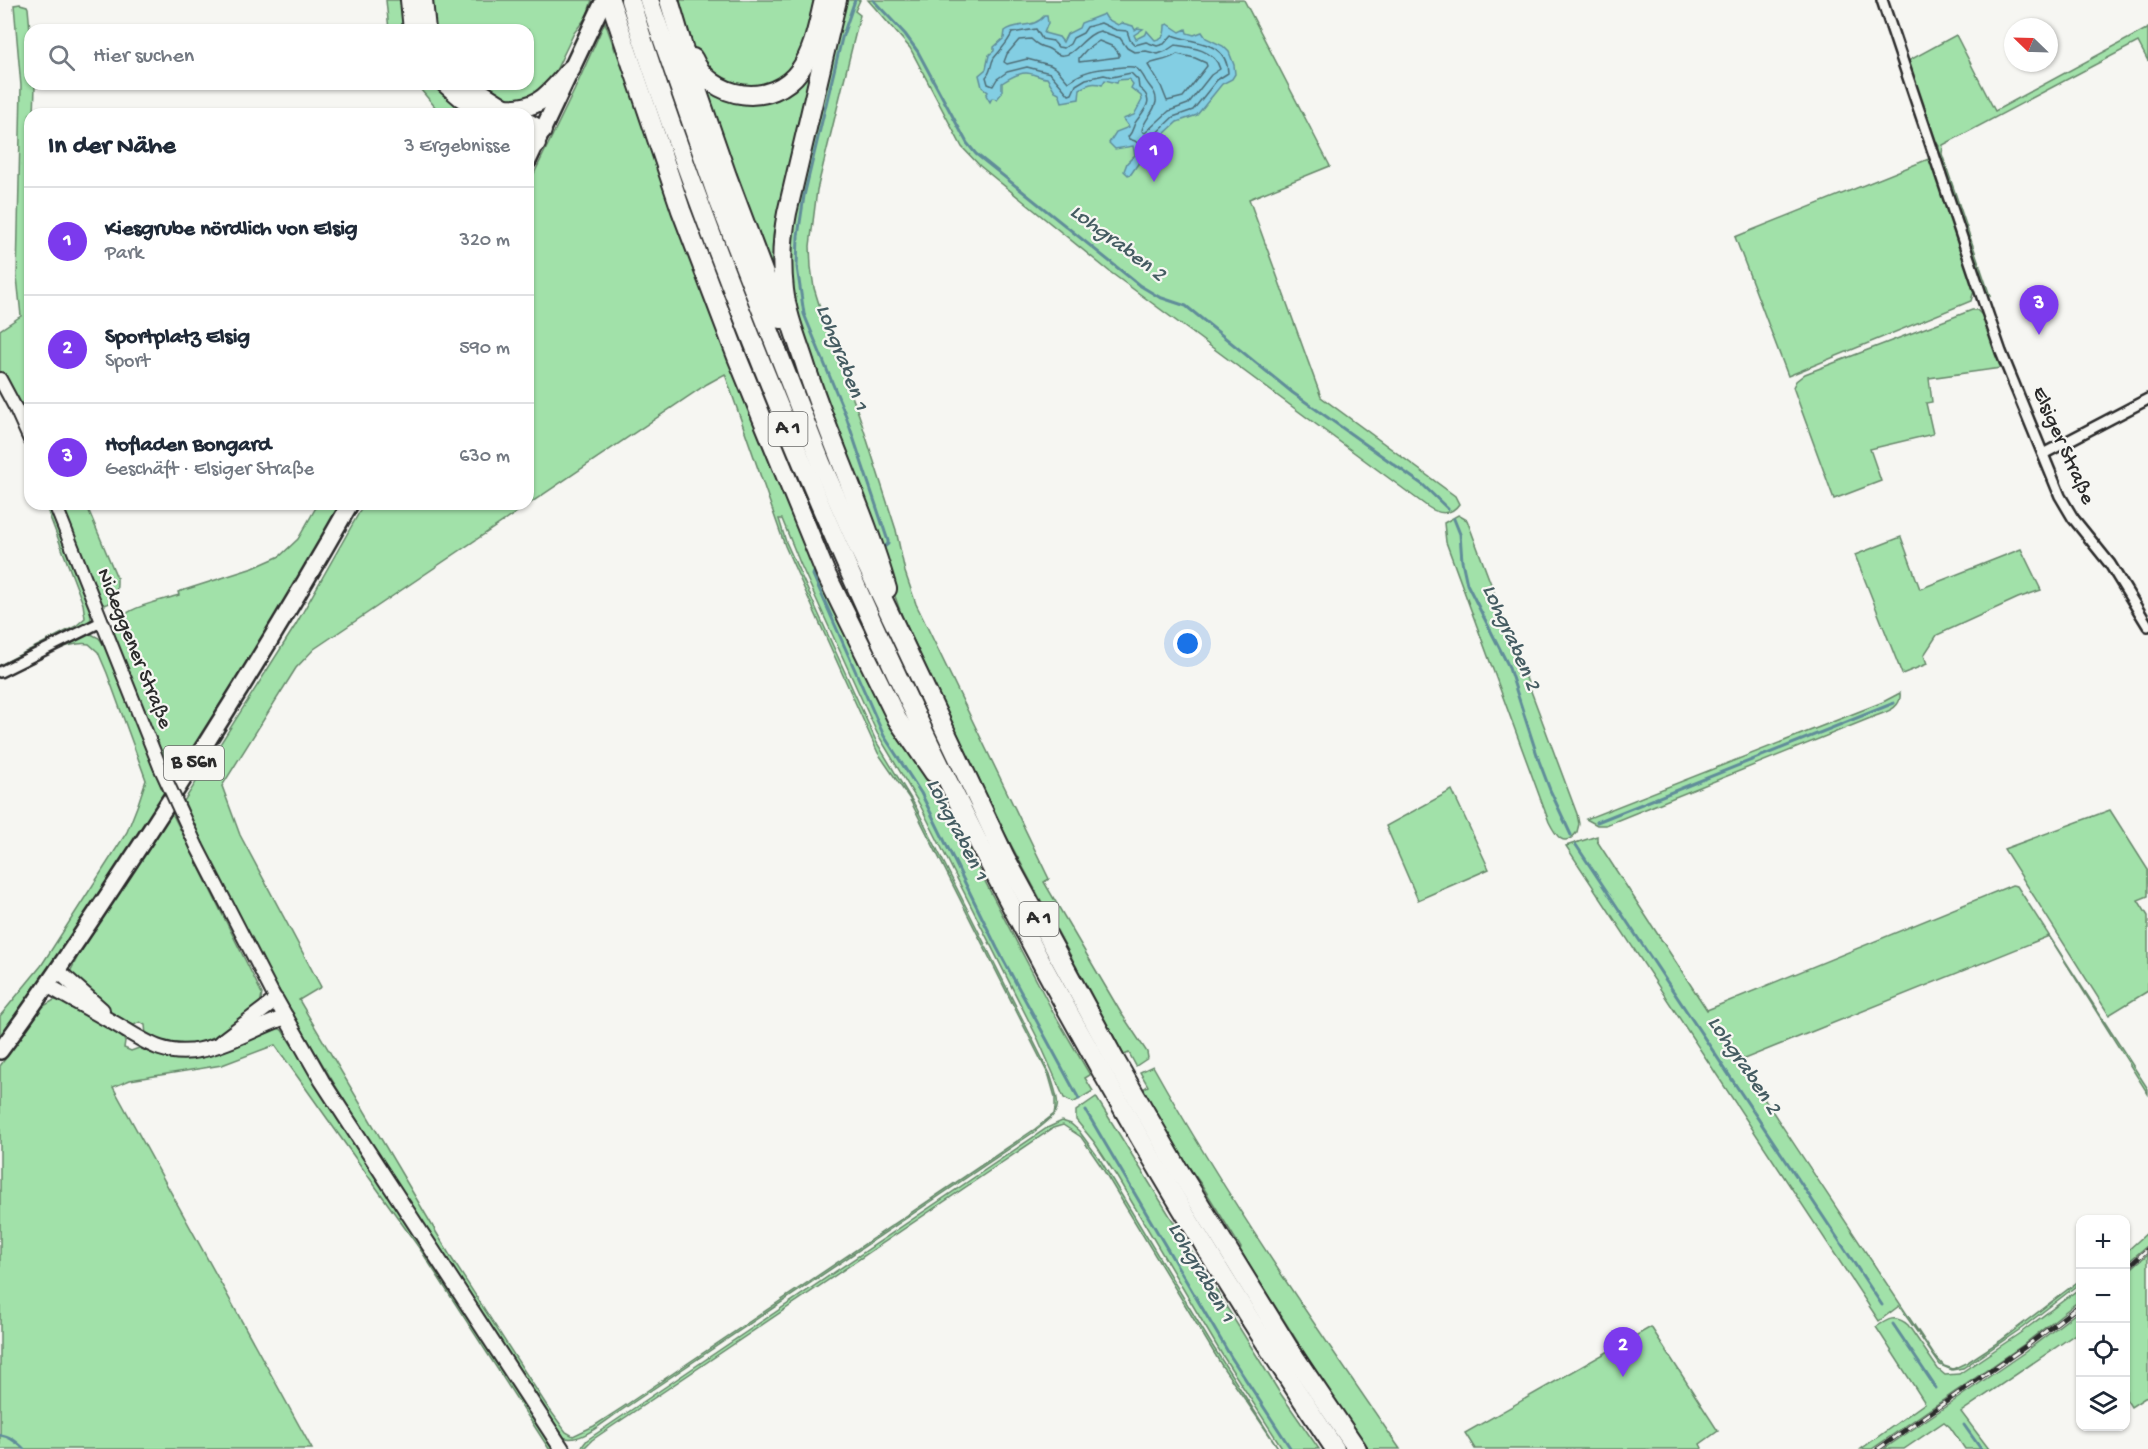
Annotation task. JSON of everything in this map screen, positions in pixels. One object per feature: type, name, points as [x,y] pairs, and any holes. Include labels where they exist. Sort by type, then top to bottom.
[{"type":"highway","points":[[410,0],[412,24]]},
{"type":"highway","points":[[423,0],[425,24]]},
{"type":"highway","points":[[610,0],[681,210],[737,357],[826,574],[897,719],[968,822]]},
{"type":"highway","name":"A 1","points":[[630,0],[700,205],[755,347],[840,552],[968,822],[1127,1099],[1207,1253],[1335,1449]]},
{"type":"highway","name":"A 1","points":[[649,0],[718,199],[772,341],[846,519],[1005,856],[1107,1065]]},
{"type":"highway","points":[[669,0],[688,64],[750,237],[798,363],[810,384]]},
{"type":"highway","points":[[674,0],[699,70],[712,83],[724,90],[748,96],[773,91],[795,76],[812,47],[824,0]]},
{"type":"highway","points":[[837,0],[789,204],[783,247],[783,276],[786,304],[810,384],[874,545],[901,637]]},
{"type":"highway","points":[[525,108],[538,103],[571,69]]},
{"type":"highway","points":[[453,90],[478,108]]},
{"type":"highway","points":[[477,90],[505,108]]},
{"type":"highway","name":"A 1","points":[[1127,1099],[1357,1449]]},
{"type":"main road","points":[[534,134],[571,69],[604,0]]},
{"type":"main road","name":"B 56n","points":[[0,1051],[57,970],[204,747],[346,510]]},
{"type":"main road","points":[[57,970],[118,1026]]},
{"type":"main road","points":[[46,986],[149,1045],[174,1051],[201,1050],[221,1042],[234,1040],[286,1017]]},
{"type":"main road","points":[[221,1042],[276,1000],[322,1081],[562,1449]]},
{"type":"street","name":"Elsiger Straße","points":[[1882,0],[2001,352],[2065,507],[2110,564],[2148,626]]},
{"type":"street","points":[[0,379],[24,427]]},
{"type":"street","points":[[2043,453],[2148,399]]},
{"type":"street","name":"Nideggener Straße","points":[[57,510],[160,767],[197,847],[276,1000]]},
{"type":"street","points":[[0,672],[101,622]]},
{"type":"green space","points":[[386,0],[406,0],[408,24],[388,24]]},
{"type":"green space","points":[[427,0],[592,0],[587,16],[574,33],[548,87],[516,105],[487,90],[534,90],[534,24],[430,24]]},
{"type":"green space","points":[[677,0],[819,0],[809,40],[794,70],[763,89],[723,84],[696,55]]},
{"type":"green space","points":[[844,0],[860,0],[855,11],[860,15],[817,190],[810,246],[814,288],[859,415],[896,530],[905,572],[916,604],[1049,879],[1044,882],[1121,1013],[1147,1052],[1148,1058],[1136,1066],[1129,1053],[1124,1055],[1003,830],[902,616],[793,310],[788,238]]},
{"type":"green space","points":[[868,0],[1244,0],[1330,166],[1249,199],[1321,397],[1455,496],[1459,504],[1456,508],[1444,513],[1428,507],[1110,272],[980,166],[962,147],[910,48]]},
{"type":"green space","points":[[20,4],[28,8],[29,24],[24,24],[24,90],[35,90],[34,108],[24,108],[24,418],[0,372],[0,330],[21,316],[17,277],[21,86],[14,5]]},
{"type":"green space","points":[[605,22],[615,50],[618,44],[902,738],[942,799],[1052,1010],[1090,1075],[1085,1078],[1093,1091],[1073,1103],[1064,1098],[1038,1039],[920,805],[877,733],[782,519],[779,519],[786,542],[877,743],[916,807],[1050,1074],[1056,1095],[1057,1108],[1055,1113],[1050,1119],[1034,1132],[596,1428],[574,1438],[560,1436],[400,1190],[323,1066],[241,922],[184,801],[295,626],[361,510],[520,510],[314,649],[296,668],[222,786],[240,835],[321,987],[299,1000],[452,1259],[566,1432],[573,1436],[594,1426],[1035,1129],[1054,1114],[1055,1097],[1049,1076],[909,798],[878,753],[785,546],[725,374],[534,501],[534,174]]},
{"type":"green space","points":[[2148,28],[2148,61],[2138,42],[1943,145],[1942,154],[1990,296],[1985,294],[1938,151],[1939,146],[1932,136],[1908,61],[1956,35],[1995,111]]},
{"type":"green space","points":[[818,43],[780,295],[700,78],[763,99]]},
{"type":"green space","points":[[421,90],[447,90],[468,108],[436,108]]},
{"type":"green space","points":[[1931,158],[1972,281],[1974,291],[1971,301],[1788,376],[1735,237]]},
{"type":"green space","points":[[1977,310],[1983,316],[2002,368],[1929,378],[1932,402],[1926,403],[1933,434],[1870,449],[1881,481],[1834,499],[1793,387],[1796,381],[1805,374]]},
{"type":"green space","points":[[47,510],[52,510],[90,609],[91,619],[87,624],[0,669],[0,665],[76,626],[85,618],[83,604]]},
{"type":"green space","points":[[63,510],[89,510],[117,578],[116,594],[112,601],[105,605],[100,602]]},
{"type":"green space","points":[[315,510],[338,510],[278,612],[173,778],[165,758],[163,759],[113,635],[115,626],[120,618],[138,607],[179,595],[178,592],[253,568],[280,556],[298,539]]},
{"type":"green space","points":[[1458,515],[1467,520],[1577,814],[1579,824],[1577,832],[1568,840],[1561,839],[1549,822],[1446,542],[1444,523]]},
{"type":"green space","points":[[1901,537],[1920,589],[2021,549],[2041,590],[1937,635],[1924,655],[1927,664],[1902,674],[1855,555]]},
{"type":"green space","points":[[91,634],[99,638],[105,646],[164,794],[0,1037],[0,1016],[41,966],[127,832],[146,780],[107,673],[98,652],[89,644],[56,650],[0,678],[0,676],[82,636]]},
{"type":"green space","points":[[1900,693],[1896,706],[1887,711],[1606,825],[1597,825],[1586,819],[1883,702]]},
{"type":"green space","points":[[1452,790],[1489,869],[1418,900],[1386,826]]},
{"type":"green space","points":[[2110,810],[2148,870],[2148,896],[2138,900],[2148,916],[2148,991],[2109,1015],[2004,849]]},
{"type":"green space","points":[[172,813],[262,994],[260,1005],[220,1033],[208,1040],[180,1044],[164,1042],[146,1035],[145,1025],[140,1022],[134,1025],[118,1018],[71,977],[70,972],[79,954]]},
{"type":"green space","points":[[1597,836],[1597,841],[1707,1010],[2012,885],[2017,886],[2148,1089],[2148,1094],[2049,936],[1739,1061],[1934,1355],[1944,1366],[1953,1369],[1968,1362],[2000,1341],[2076,1283],[2076,1286],[2022,1328],[1963,1368],[1952,1370],[1940,1365],[1899,1306],[1879,1321],[1566,846]]},
{"type":"green space","points":[[54,1000],[67,1002],[119,1034],[125,1041],[124,1048],[131,1051],[139,1048],[158,1055],[176,1058],[209,1054],[276,1027],[282,1030],[553,1444],[552,1449],[549,1449],[422,1252],[275,1045],[222,1065],[130,1080],[113,1087],[312,1449],[0,1449],[0,1066],[42,1007]]},
{"type":"green space","points":[[1153,1066],[1241,1212],[1400,1449],[1368,1449],[1323,1382],[1184,1160],[1143,1089],[1148,1086],[1140,1072]]},
{"type":"green space","points":[[1096,1097],[1278,1390],[1319,1449],[1283,1449],[1221,1353],[1117,1177],[1076,1120],[1076,1111]]},
{"type":"green space","points":[[1062,1121],[1071,1124],[1079,1131],[1101,1161],[1212,1345],[1279,1449],[1222,1366],[1101,1166],[1081,1137],[1063,1125],[1053,1128],[580,1449],[587,1440],[1047,1128]]},
{"type":"green space","points":[[2148,1232],[2148,1245],[2130,1261],[2130,1248]]},
{"type":"green space","points":[[2148,1254],[2148,1396],[2131,1407],[2130,1405],[2130,1270]]},
{"type":"green space","points":[[2076,1291],[2076,1303],[2023,1345],[1872,1449],[1861,1449],[1925,1403],[1876,1327],[1892,1319],[1904,1322],[1938,1369],[1945,1375],[1959,1374],[2023,1331]]},
{"type":"green space","points":[[2076,1313],[2076,1334],[1961,1412],[1989,1449],[1965,1449],[1944,1422],[1904,1449],[1884,1449],[2025,1352]]},
{"type":"green space","points":[[1651,1327],[1718,1431],[1700,1444],[1701,1449],[1475,1449],[1465,1433]]},
{"type":"water","points":[[1104,14],[1107,19],[1118,25],[1122,23],[1133,26],[1135,30],[1143,29],[1134,35],[1136,39],[1146,34],[1147,31],[1155,40],[1160,38],[1164,33],[1165,25],[1168,24],[1180,32],[1186,29],[1187,33],[1194,35],[1202,32],[1206,38],[1223,46],[1229,52],[1234,65],[1235,74],[1232,79],[1222,84],[1197,115],[1177,122],[1164,134],[1128,175],[1124,171],[1127,163],[1135,155],[1133,146],[1115,149],[1109,143],[1116,132],[1129,127],[1123,119],[1134,115],[1142,100],[1141,96],[1131,88],[1133,84],[1129,79],[1118,80],[1117,83],[1105,80],[1102,85],[1088,85],[1080,89],[1079,99],[1062,102],[1059,93],[1055,91],[1047,78],[1023,73],[1002,83],[1002,93],[997,99],[992,98],[990,102],[986,95],[988,92],[982,87],[979,75],[986,69],[989,55],[1004,38],[1005,31],[1009,28],[1035,23],[1047,16],[1048,23],[1044,33],[1059,37],[1063,42],[1067,34],[1079,28],[1081,23]]},
{"type":"waterway","name":"Lohgraben 1","points":[[855,0],[842,38],[804,196],[798,236],[797,267],[804,314],[846,416],[888,541],[884,547]]},
{"type":"waterway","name":"Lohgraben 2","points":[[873,0],[905,34],[918,52],[967,143],[976,154],[1139,285],[1159,297],[1186,306],[1293,393],[1423,485],[1448,509]]},
{"type":"waterway","name":"Lohgraben 2","points":[[1454,519],[1460,534],[1467,584],[1508,665],[1539,761],[1571,835]]},
{"type":"waterway","name":"Lohgraben 1","points":[[814,572],[813,575],[884,736],[921,793],[997,948],[1079,1099]]},
{"type":"waterway","points":[[1597,822],[1894,703]]},
{"type":"waterway","name":"Lohgraben 2","points":[[1576,845],[1882,1305]]},
{"type":"waterway","name":"Lohgraben 1","points":[[1086,1111],[1231,1357],[1291,1449]]},
{"type":"waterway","name":"Lohgraben 2","points":[[1893,1324],[1936,1388]]},
{"type":"waterway","name":"Lohgraben 2","points":[[1964,1425],[1981,1449]]},
{"type":"waterway","points":[[0,1435],[13,1440],[24,1449]]},
{"type":"railway","points":[[2130,1265],[2148,1249]]},
{"type":"railway","points":[[1878,1449],[2029,1344],[2076,1308]]},
{"type":"place","name":"Kiesgrube nördlich von Elsig","points":[[1154,182]]},
{"type":"place","name":"Hofladen Bongard","points":[[2039,335]]},
{"type":"place","name":"Sportplatz Elsig","points":[[1623,1377]]}]
